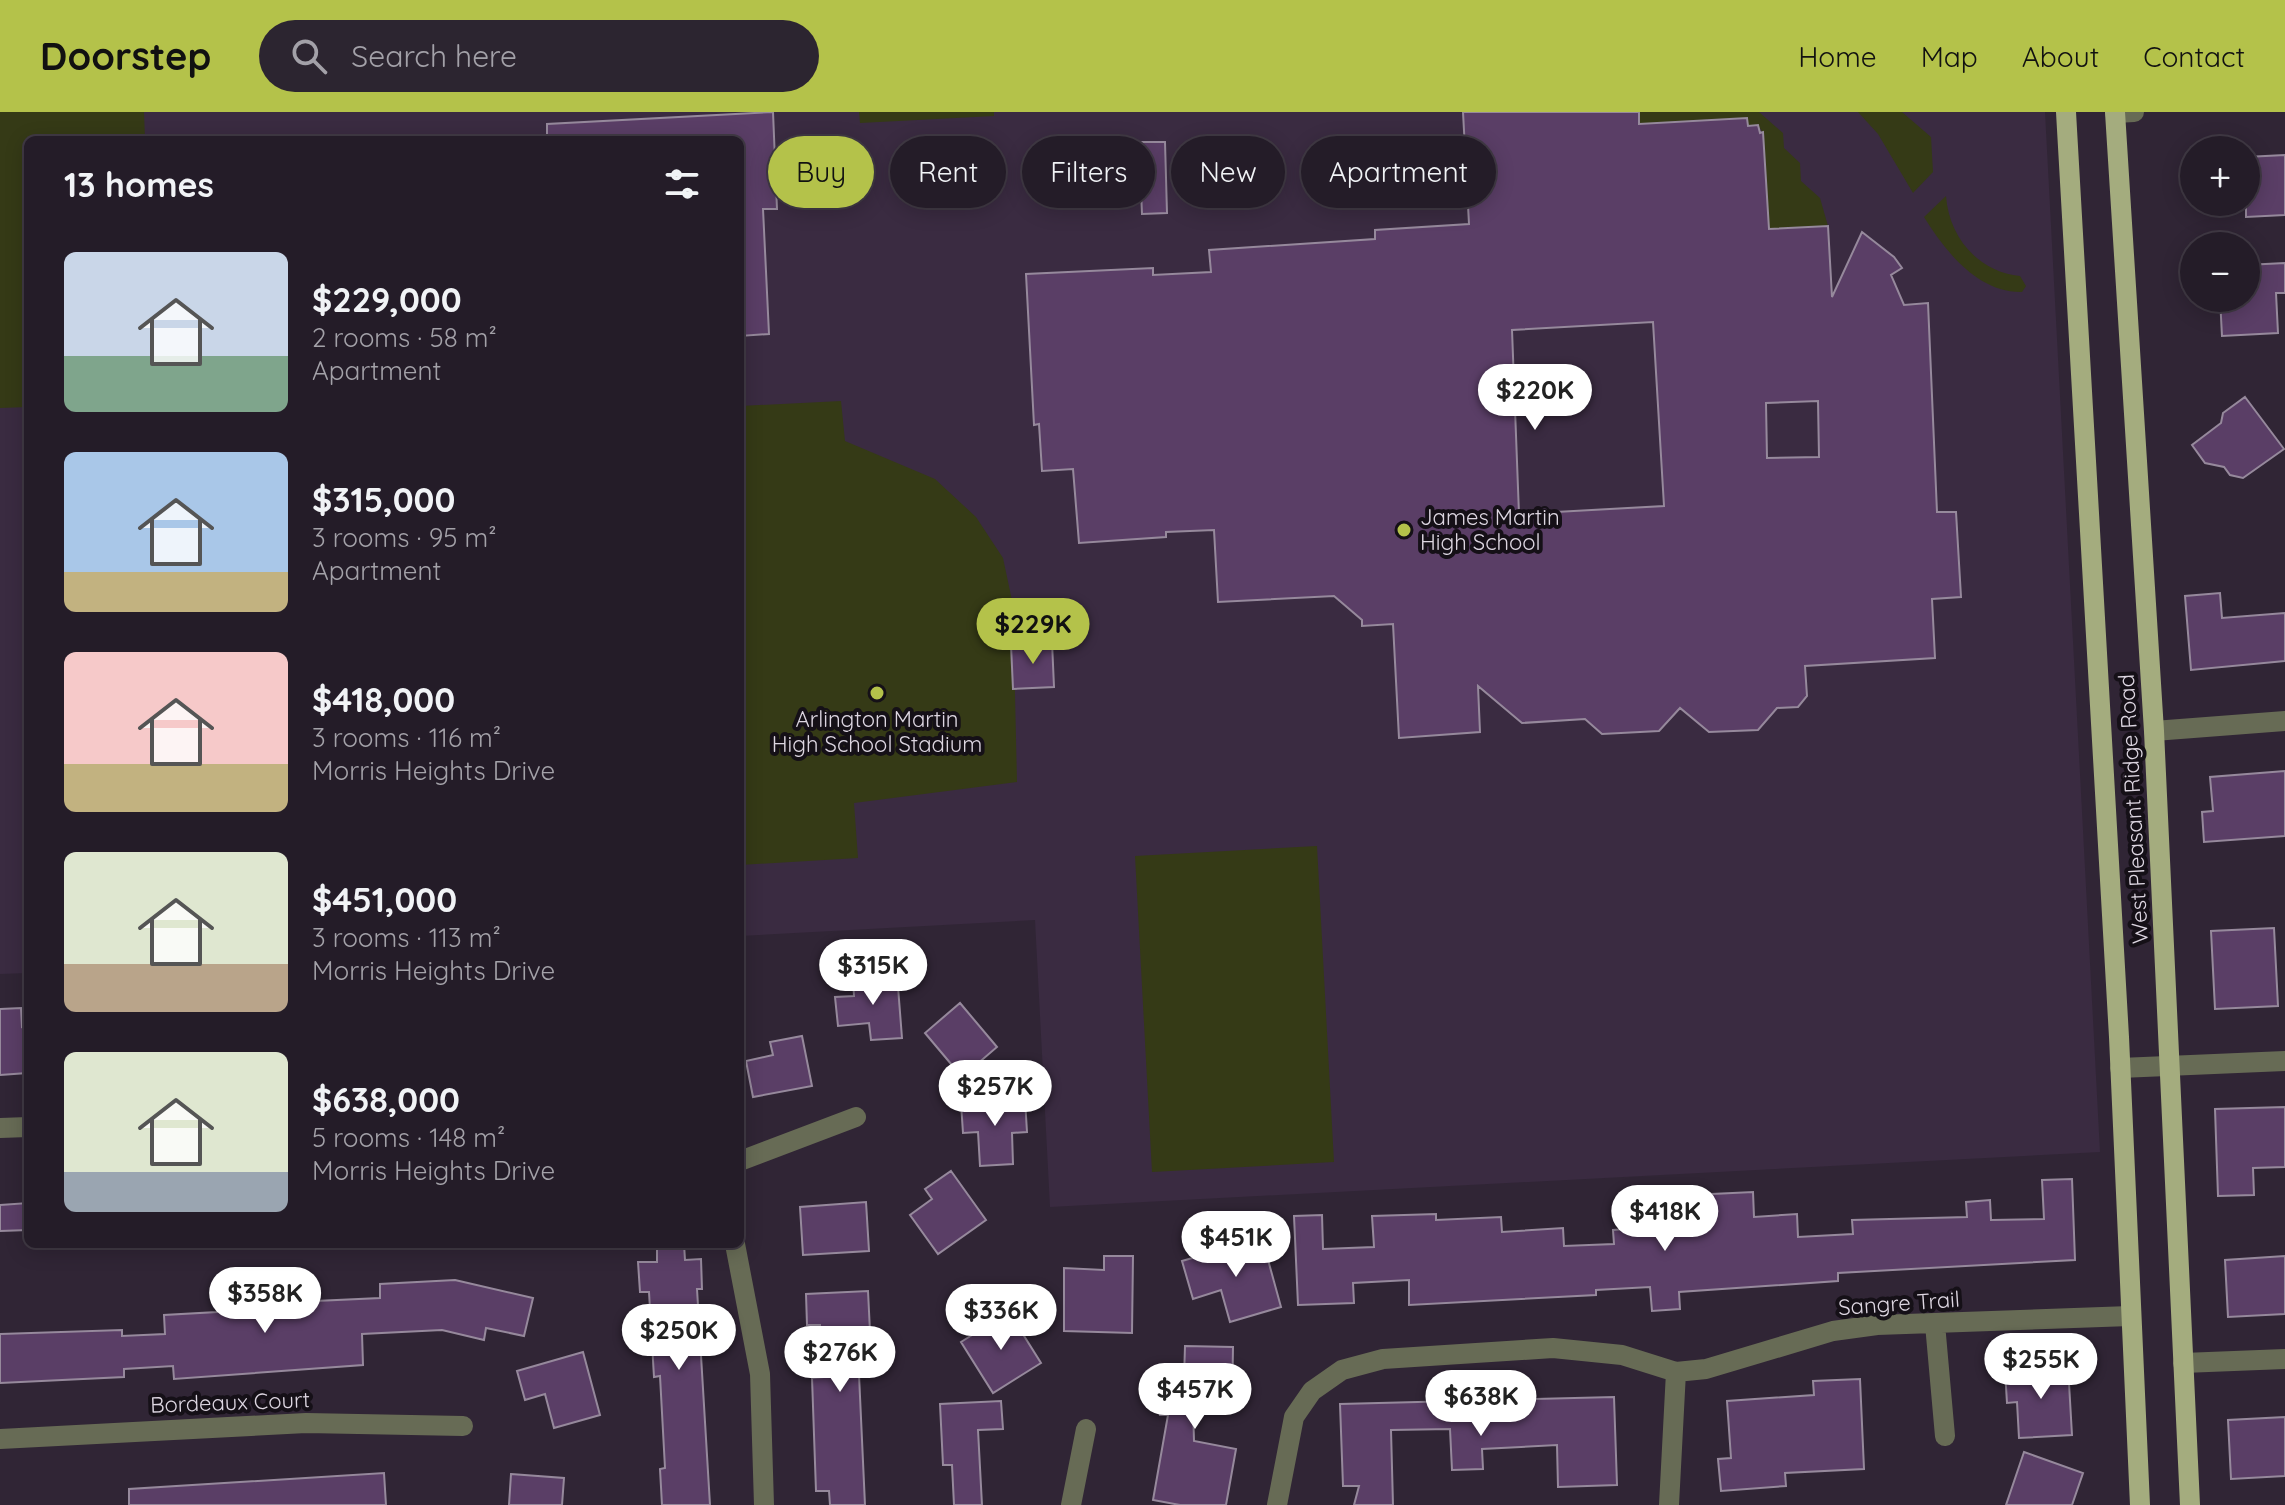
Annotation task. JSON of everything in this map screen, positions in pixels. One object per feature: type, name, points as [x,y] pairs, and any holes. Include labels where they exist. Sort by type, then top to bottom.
[{"type":"main road","name":"West Pleasant Ridge Road","points":[[2066,112],[2120,1068],[2140,1505]]},
{"type":"main road","name":"West Pleasant Ridge Road","points":[[2121,112],[2190,1505]]},
{"type":"street","points":[[2154,731],[2285,721]]},
{"type":"street","points":[[2120,1068],[2285,1061]]},
{"type":"street","points":[[744,1159],[856,1117]]},
{"type":"street","points":[[0,1128],[24,1127]]},
{"type":"street","points":[[736,1248],[760,1374],[764,1505]]},
{"type":"street","name":"Sangre Trail","points":[[1676,1372],[1706,1369],[1833,1331],[1877,1325],[2130,1316]]},
{"type":"street","points":[[1935,1324],[1945,1436]]},
{"type":"street","points":[[1277,1505],[1294,1417],[1312,1391],[1342,1370],[1383,1359],[1553,1348],[1622,1355],[1676,1372],[1669,1505]]},
{"type":"street","points":[[2183,1363],[2285,1359]]},
{"type":"street","name":"Bordeaux Court","points":[[0,1439],[306,1423],[463,1426]]},
{"type":"street","points":[[1071,1505],[1086,1429]]},
{"type":"shaded area","name":"James Martin High School","points":[[0,112],[2045,112],[2100,1152],[1050,1207],[1035,920],[744,936],[744,136],[24,136],[24,973],[0,974]]},
{"type":"green space","points":[[0,112],[144,112],[145,136],[24,136],[24,407],[0,408]]},
{"type":"green space","points":[[859,112],[994,112],[994,116],[860,123]]},
{"type":"green space","points":[[1639,112],[1759,112],[1783,133],[1784,148],[1800,163],[1801,181],[1820,198],[1828,226],[1764,230],[1763,133],[1758,125],[1748,126],[1746,118],[1727,119],[1721,126],[1720,119],[1701,120],[1694,128],[1694,121],[1675,122],[1643,194]]},
{"type":"green space","points":[[1858,112],[1902,112],[1931,137],[1933,172],[1913,193],[1878,134]]},
{"type":"green space","points":[[1946,196],[1953,225],[1968,250],[1991,268],[2020,276],[2026,286],[2022,292],[2006,290],[1977,278],[1942,243],[1924,217]]},
{"type":"green space","name":"Arlington Martin High School Stadium","points":[[841,401],[845,441],[935,479],[976,517],[1003,558],[1013,605],[1017,782],[854,803],[858,858],[744,865],[744,406]]},
{"type":"green space","points":[[1317,846],[1334,1162],[1152,1172],[1135,856]]},
{"type":"building","points":[[773,112],[774,136],[768,136],[768,208],[777,209],[763,209],[769,334],[744,336],[744,136],[547,136],[547,124]]},
{"type":"building","name":"James Martin High School","points":[[1463,112],[1639,112],[1639,124],[1747,118],[1748,126],[1758,125],[1760,133],[1763,132],[1769,229],[1828,226],[1832,297],[1862,232],[1894,257],[1902,268],[1891,275],[1904,305],[1928,303],[1937,512],[1956,512],[1961,597],[1932,599],[1935,658],[1805,666],[1807,696],[1798,707],[1777,708],[1758,730],[1709,732],[1680,708],[1659,731],[1602,734],[1585,719],[1522,723],[1478,686],[1480,732],[1399,738],[1393,624],[1362,626],[1362,620],[1334,596],[1218,602],[1214,530],[1166,532],[1166,537],[1079,543],[1073,469],[1042,471],[1039,424],[1034,425],[1026,274],[1153,268],[1153,275],[1211,272],[1209,250],[1375,239],[1375,230],[1469,224],[1468,208],[1496,208],[1496,136],[1464,136]],"holes":[[[1653,322],[1664,506],[1519,514],[1512,330]],[[1818,401],[1819,457],[1767,458],[1766,403]]]},
{"type":"building","points":[[1155,142],[1165,142],[1167,213],[1142,214],[1142,208],[1155,208]]},
{"type":"building","points":[[2285,155],[2285,215],[2246,217],[2260,216],[2260,156]]},
{"type":"building","points":[[2285,263],[2285,293],[2276,293],[2278,333],[2222,336],[2221,312],[2260,312],[2260,264]]},
{"type":"building","points":[[2245,397],[2284,449],[2243,478],[2230,475],[2224,467],[2205,463],[2192,445],[2221,423],[2223,413]]},
{"type":"building","points":[[2220,593],[2222,618],[2285,613],[2285,661],[2191,670],[2185,596]]},
{"type":"building","points":[[1052,642],[1054,687],[1013,689],[1011,645]]},
{"type":"building","points":[[2285,771],[2285,836],[2204,842],[2202,812],[2213,811],[2210,777]]},
{"type":"building","points":[[2274,928],[2278,1006],[2215,1009],[2211,931]]},
{"type":"building","points":[[897,974],[902,1038],[871,1040],[869,1023],[838,1026],[835,997],[854,996],[853,978]]},
{"type":"building","points":[[960,1003],[997,1047],[962,1077],[925,1033]]},
{"type":"building","points":[[21,1008],[24,1073],[0,1075],[0,1009]]},
{"type":"building","points":[[802,1036],[812,1086],[753,1097],[746,1061],[773,1055],[770,1042]]},
{"type":"building","points":[[1025,1099],[1027,1132],[1012,1133],[1013,1164],[980,1166],[978,1132],[963,1133],[961,1103]]},
{"type":"building","points":[[2285,1107],[2285,1167],[2253,1168],[2254,1195],[2218,1196],[2215,1109]]},
{"type":"building","points":[[951,1171],[986,1220],[938,1254],[910,1215],[932,1199],[925,1189]]},
{"type":"building","points":[[2072,1179],[2075,1260],[1838,1273],[1838,1281],[1679,1292],[1680,1309],[1652,1311],[1650,1287],[1596,1290],[1596,1295],[1409,1305],[1409,1280],[1353,1283],[1354,1303],[1298,1305],[1294,1216],[1322,1215],[1323,1249],[1374,1247],[1372,1216],[1436,1214],[1436,1220],[1501,1217],[1502,1232],[1563,1228],[1564,1246],[1614,1244],[1613,1230],[1685,1225],[1684,1220],[1713,1219],[1712,1194],[1753,1192],[1754,1217],[1797,1214],[1798,1237],[1853,1234],[1852,1220],[1967,1217],[1966,1202],[1990,1200],[1991,1220],[2044,1219],[2042,1180]]},
{"type":"building","points":[[866,1202],[869,1251],[803,1255],[800,1207]]},
{"type":"building","points":[[24,1203],[24,1230],[0,1231],[0,1205]]},
{"type":"building","points":[[1262,1238],[1281,1307],[1230,1322],[1221,1290],[1193,1299],[1182,1261]]},
{"type":"building","points":[[657,1248],[684,1248],[685,1260],[701,1259],[702,1289],[697,1289],[710,1505],[662,1505],[660,1469],[665,1468],[660,1376],[654,1377],[649,1292],[640,1292],[638,1262],[657,1262]]},
{"type":"building","points":[[1104,1256],[1133,1256],[1132,1333],[1064,1331],[1064,1268],[1104,1270]]},
{"type":"building","points":[[2285,1256],[2285,1314],[2228,1317],[2225,1260]]},
{"type":"building","points":[[455,1280],[533,1298],[524,1336],[486,1328],[484,1340],[442,1330],[362,1334],[363,1365],[174,1379],[173,1366],[124,1369],[124,1377],[0,1383],[0,1334],[122,1330],[122,1336],[165,1334],[164,1315],[217,1312],[216,1295],[239,1294],[240,1313],[294,1310],[294,1302],[380,1298],[380,1284]]},
{"type":"building","points":[[868,1291],[871,1352],[858,1353],[865,1505],[830,1505],[829,1491],[816,1491],[812,1378],[823,1377],[820,1325],[807,1325],[806,1294]]},
{"type":"building","points":[[1009,1312],[1041,1363],[993,1393],[961,1342]]},
{"type":"building","points":[[1185,1346],[1233,1347],[1232,1407],[1193,1406],[1194,1441],[1236,1449],[1226,1505],[1180,1505],[1153,1500],[1168,1415],[1160,1415],[1161,1378],[1184,1379]]},
{"type":"building","points":[[583,1352],[600,1415],[554,1428],[545,1394],[525,1400],[517,1371]]},
{"type":"building","points":[[2068,1366],[2072,1435],[2019,1438],[2017,1402],[2007,1403],[2005,1370]]},
{"type":"building","points":[[1860,1379],[1864,1469],[1785,1473],[1786,1486],[1721,1491],[1718,1459],[1731,1458],[1727,1401],[1814,1395],[1813,1381]]},
{"type":"building","points":[[1614,1397],[1617,1485],[1558,1487],[1557,1445],[1482,1449],[1483,1469],[1452,1470],[1450,1429],[1391,1430],[1393,1505],[1354,1505],[1359,1486],[1343,1486],[1340,1404]]},
{"type":"building","points":[[1001,1401],[1003,1429],[978,1430],[982,1505],[954,1505],[952,1465],[943,1465],[940,1404]]},
{"type":"building","points":[[2285,1417],[2285,1476],[2231,1479],[2228,1420]]},
{"type":"building","points":[[2024,1452],[2083,1473],[2072,1505],[2006,1505]]},
{"type":"building","points":[[384,1473],[386,1505],[129,1505],[129,1489]]},
{"type":"building","points":[[511,1474],[564,1478],[562,1505],[509,1505]]},
{"type":"place","name":"James Martin High School","points":[[1404,530]]},
{"type":"place","name":"Arlington Martin High School Stadium","points":[[877,693]]}]
